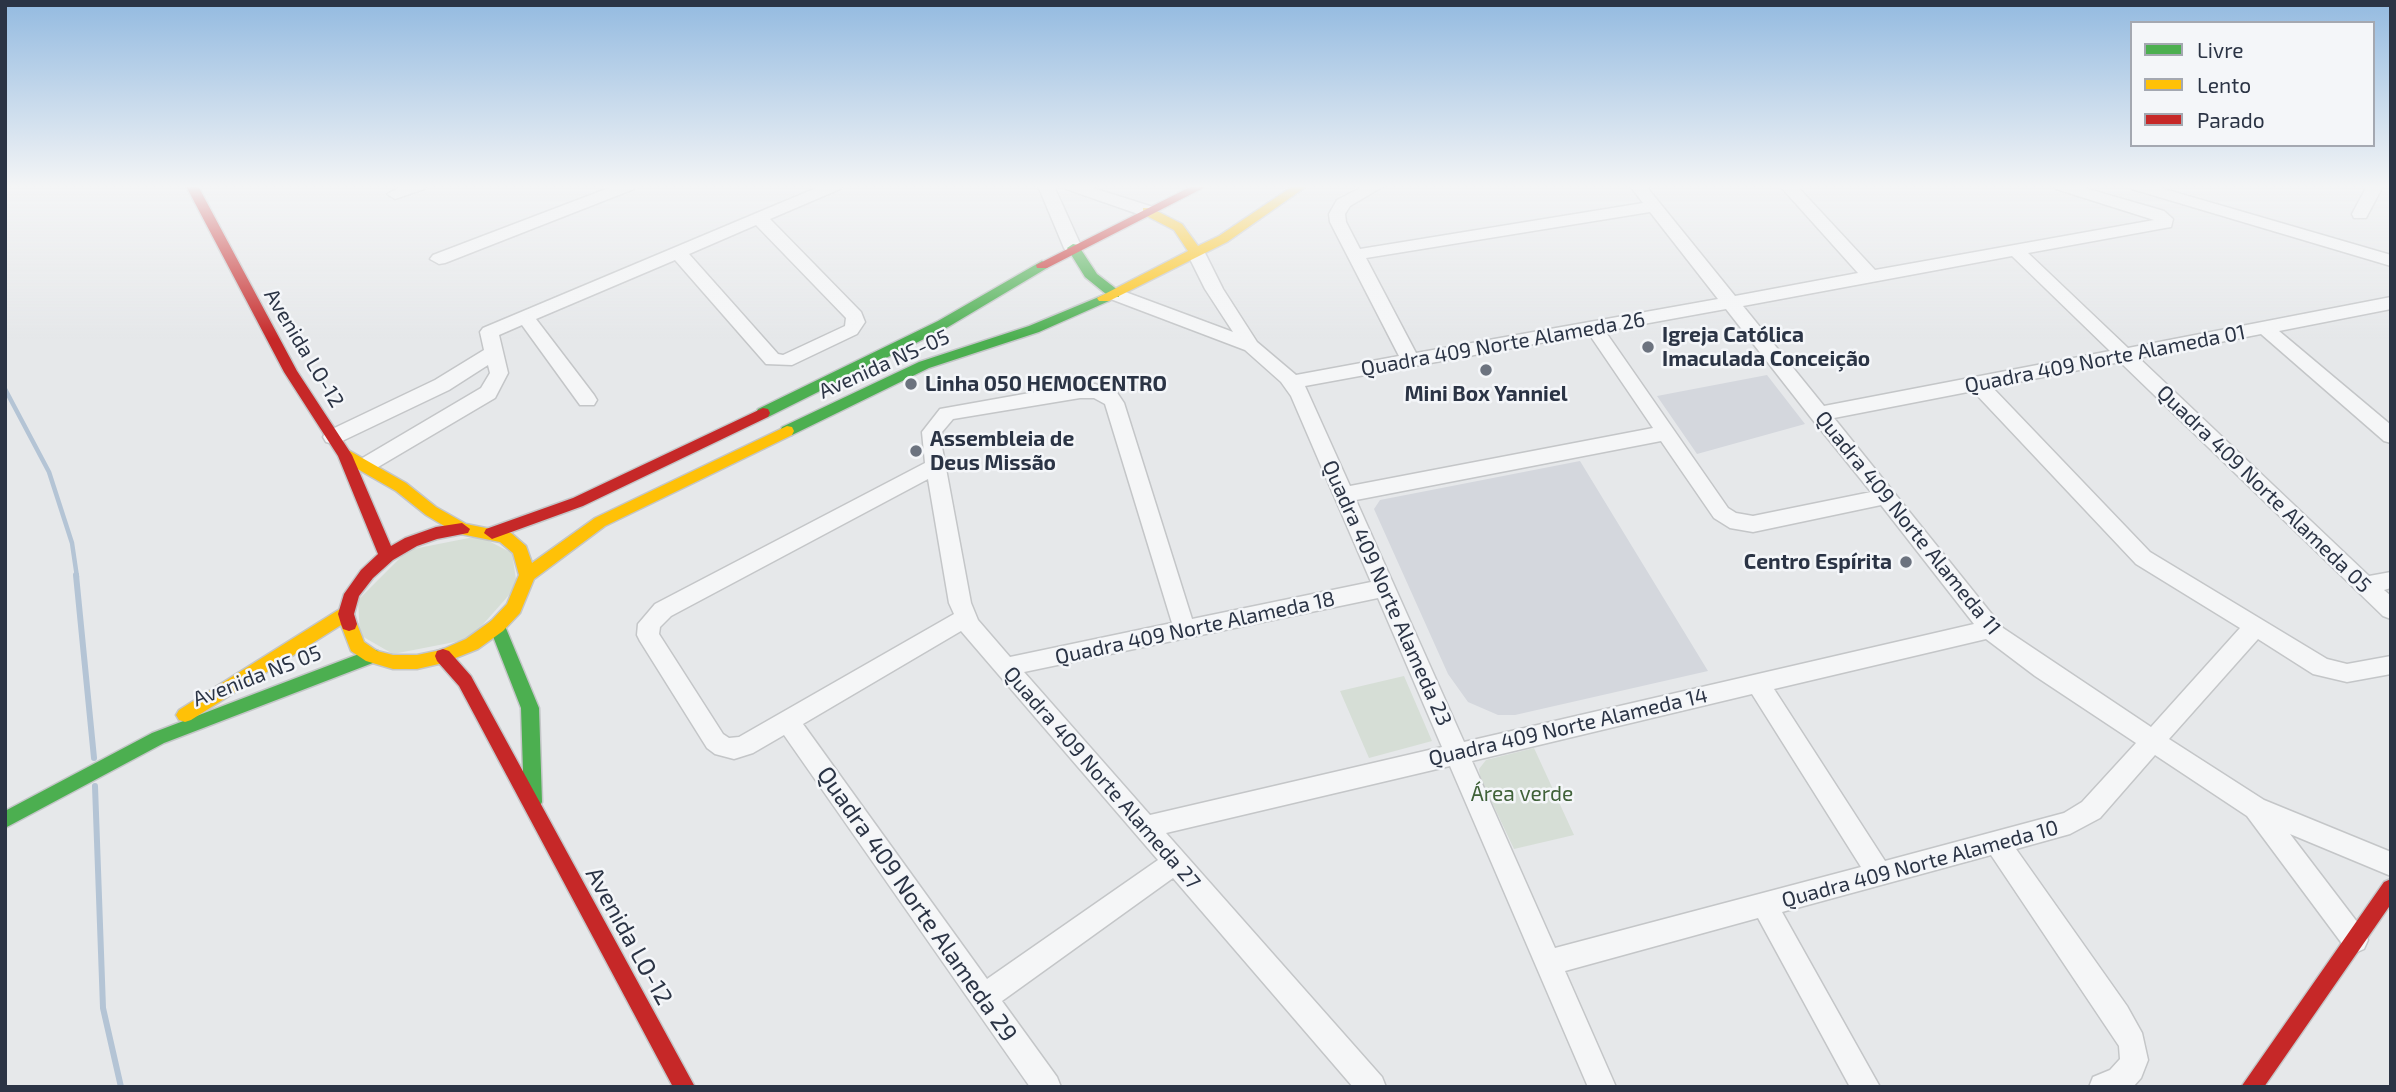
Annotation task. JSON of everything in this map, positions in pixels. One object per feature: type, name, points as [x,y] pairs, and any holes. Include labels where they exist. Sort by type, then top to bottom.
[{"type":"street","name":"Avenida LO-12","points":[[219,237],[291,372],[345,455],[387,556]]},
{"type":"street","points":[[439,259],[496,237]]},
{"type":"street","points":[[366,465],[488,393],[499,373],[489,332],[710,237]]},
{"type":"street","points":[[677,251],[773,360],[785,361],[851,330],[856,322],[855,316],[778,237]]},
{"type":"street","points":[[1068,237],[1092,278],[1114,294]]},
{"type":"street","name":"Avenida NS-05","points":[[492,533],[578,502],[888,353],[943,324],[1008,282],[1095,237]]},
{"type":"street","points":[[1185,237],[1196,253]]},
{"type":"street","name":"Avenida NS-05","points":[[527,575],[600,522],[727,459],[923,365],[1034,329],[1114,294],[1226,237]]},
{"type":"street","points":[[1345,237],[1411,361]]},
{"type":"street","points":[[1354,254],[1460,237]]},
{"type":"street","name":"Quadra 409 Norte Alameda 11","points":[[1679,237],[1991,629],[2015,650],[2255,808],[2391,864]]},
{"type":"street","points":[[1835,237],[1872,278]]},
{"type":"street","name":"Quadra 409 Norte Alameda 26","points":[[1293,382],[2094,237]]},
{"type":"street","points":[[2310,237],[2391,261]]},
{"type":"street","name":"Quadra 409 Norte Alameda 05","points":[[2016,251],[2391,610]]},
{"type":"street","name":"Quadra 409 Norte Alameda 23","points":[[1196,253],[1214,289],[1251,346],[1293,382],[1602,1087]]},
{"type":"street","name":"Quadra 409 Norte Alameda 23","points":[[1114,294],[1251,346]]},
{"type":"street","name":"Quadra 409 Norte Alameda 01","points":[[1819,414],[2391,303]]},
{"type":"street","points":[[524,315],[586,400]]},
{"type":"street","points":[[1594,328],[1721,513],[1738,523],[1753,524],[1885,497]]},
{"type":"street","points":[[2265,328],[2391,436]]},
{"type":"street","points":[[333,437],[442,385],[494,352]]},
{"type":"street","points":[[1977,383],[2134,551],[2310,662],[2331,671],[2353,673],[2391,665]]},
{"type":"street","name":"Quadra 409 Norte Alameda 27","points":[[1185,631],[1114,402],[1101,392],[1080,391],[956,412],[945,415],[937,424],[932,439],[965,618],[1372,1087]]},
{"type":"street","points":[[1344,495],[1665,433]]},
{"type":"street","points":[[345,455],[401,487],[431,511],[462,529]]},
{"type":"street","points":[[936,466],[663,610],[649,624],[648,635],[715,741],[728,749],[745,746],[965,618]]},
{"type":"street","points":[[462,529],[492,533],[505,537],[520,550],[527,575],[514,608],[497,626],[472,644],[443,656],[417,662],[393,662],[372,656],[357,646],[346,614],[352,594],[387,556],[411,542],[436,533],[462,529]]},
{"type":"street","points":[[2365,585],[2391,580]]},
{"type":"street","name":"Quadra 409 Norte Alameda 18","points":[[1005,667],[1385,588]]},
{"type":"street","name":"Avenida NS 05","points":[[158,738],[194,708],[346,614]]},
{"type":"street","name":"Avenida LO-12","points":[[497,626],[512,656],[530,708],[533,807]]},
{"type":"street","name":"Quadra 409 Norte Alameda 10","points":[[1549,962],[2057,829],[2082,817],[2255,627]]},
{"type":"street","name":"Quadra 409 Norte Alameda 14","points":[[1145,827],[1991,629]]},
{"type":"street","name":"Avenida NS 05","points":[[5,820],[158,738],[372,656]]},
{"type":"street","name":"Avenida LO-12","points":[[443,656],[465,681],[685,1087]]},
{"type":"street","points":[[1757,682],[1880,875]]},
{"type":"street","name":"Quadra 409 Norte Alameda 29","points":[[787,721],[1047,1087]]},
{"type":"street","points":[[2255,808],[2355,940]]},
{"type":"street","points":[[1998,844],[2117,1016],[2133,1051],[2134,1060],[2126,1075],[2103,1087]]},
{"type":"street","points":[[983,998],[1175,862]]},
{"type":"street","points":[[2251,1087],[2391,888]]},
{"type":"street","points":[[1765,906],[1866,1087]]},
{"type":"shaded area","points":[[1767,375],[1805,424],[1697,454],[1657,396]]},
{"type":"shaded area","points":[[1580,461],[1708,671],[1515,715],[1498,715],[1468,702],[1448,674],[1374,509],[1380,500]]},
{"type":"green space","points":[[479,536],[512,553],[517,586],[470,639],[393,654],[360,635],[358,600],[408,550]]},
{"type":"green space","name":"Área verde","points":[[1404,676],[1432,741],[1369,758],[1340,691]]},
{"type":"green space","name":"Área verde","points":[[1534,748],[1574,835],[1514,849],[1480,777],[1479,769],[1486,760]]},
{"type":"waterway","points":[[5,389],[49,472],[72,543],[77,577]]},
{"type":"waterway","points":[[76,575],[94,758]]},
{"type":"waterway","points":[[95,786],[103,1008],[121,1087]]},
{"type":"traffic: fast","points":[[1073,248],[1092,277],[1114,294]]},
{"type":"traffic: fast","points":[[763,413],[943,324],[1042,265]]},
{"type":"traffic: fast","points":[[787,431],[924,365],[1034,329],[1104,298]]},
{"type":"traffic: fast","points":[[497,626],[530,708],[533,802]]},
{"type":"traffic: fast","points":[[5,820],[158,738],[372,656]]},
{"type":"traffic: slow","points":[[1185,237],[1196,253]]},
{"type":"traffic: slow","points":[[1104,298],[1226,237]]},
{"type":"traffic: slow","points":[[527,575],[600,522],[787,431]]},
{"type":"traffic: slow","points":[[345,455],[401,487],[431,511],[462,529]]},
{"type":"traffic: slow","points":[[349,624],[357,646],[372,656],[393,662],[417,662],[443,656],[472,644],[497,626],[514,608],[527,575],[520,550],[505,537],[462,529]]},
{"type":"traffic: slow","points":[[185,715],[346,614]]},
{"type":"traffic: jam","points":[[219,237],[291,372],[345,455],[387,556]]},
{"type":"traffic: jam","points":[[1042,265],[1098,237]]},
{"type":"traffic: jam","points":[[492,533],[578,502],[763,413]]},
{"type":"traffic: jam","points":[[349,624],[346,614],[352,594],[367,574],[387,556],[411,542],[436,533],[462,529]]},
{"type":"traffic: jam","points":[[443,656],[465,681],[685,1087]]},
{"type":"traffic: jam","points":[[2251,1087],[2391,888]]},
{"type":"place","name":"Igreja Católica Imaculada Conceição","points":[[1648,347]]},
{"type":"place","name":"Mini Box Yanniel","points":[[1486,370]]},
{"type":"place","name":"Linha 050 HEMOCENTRO","points":[[911,384]]},
{"type":"place","name":"Assembleia de Deus Missão","points":[[916,451]]},
{"type":"place","name":"Centro Espírita","points":[[1906,562]]}]
